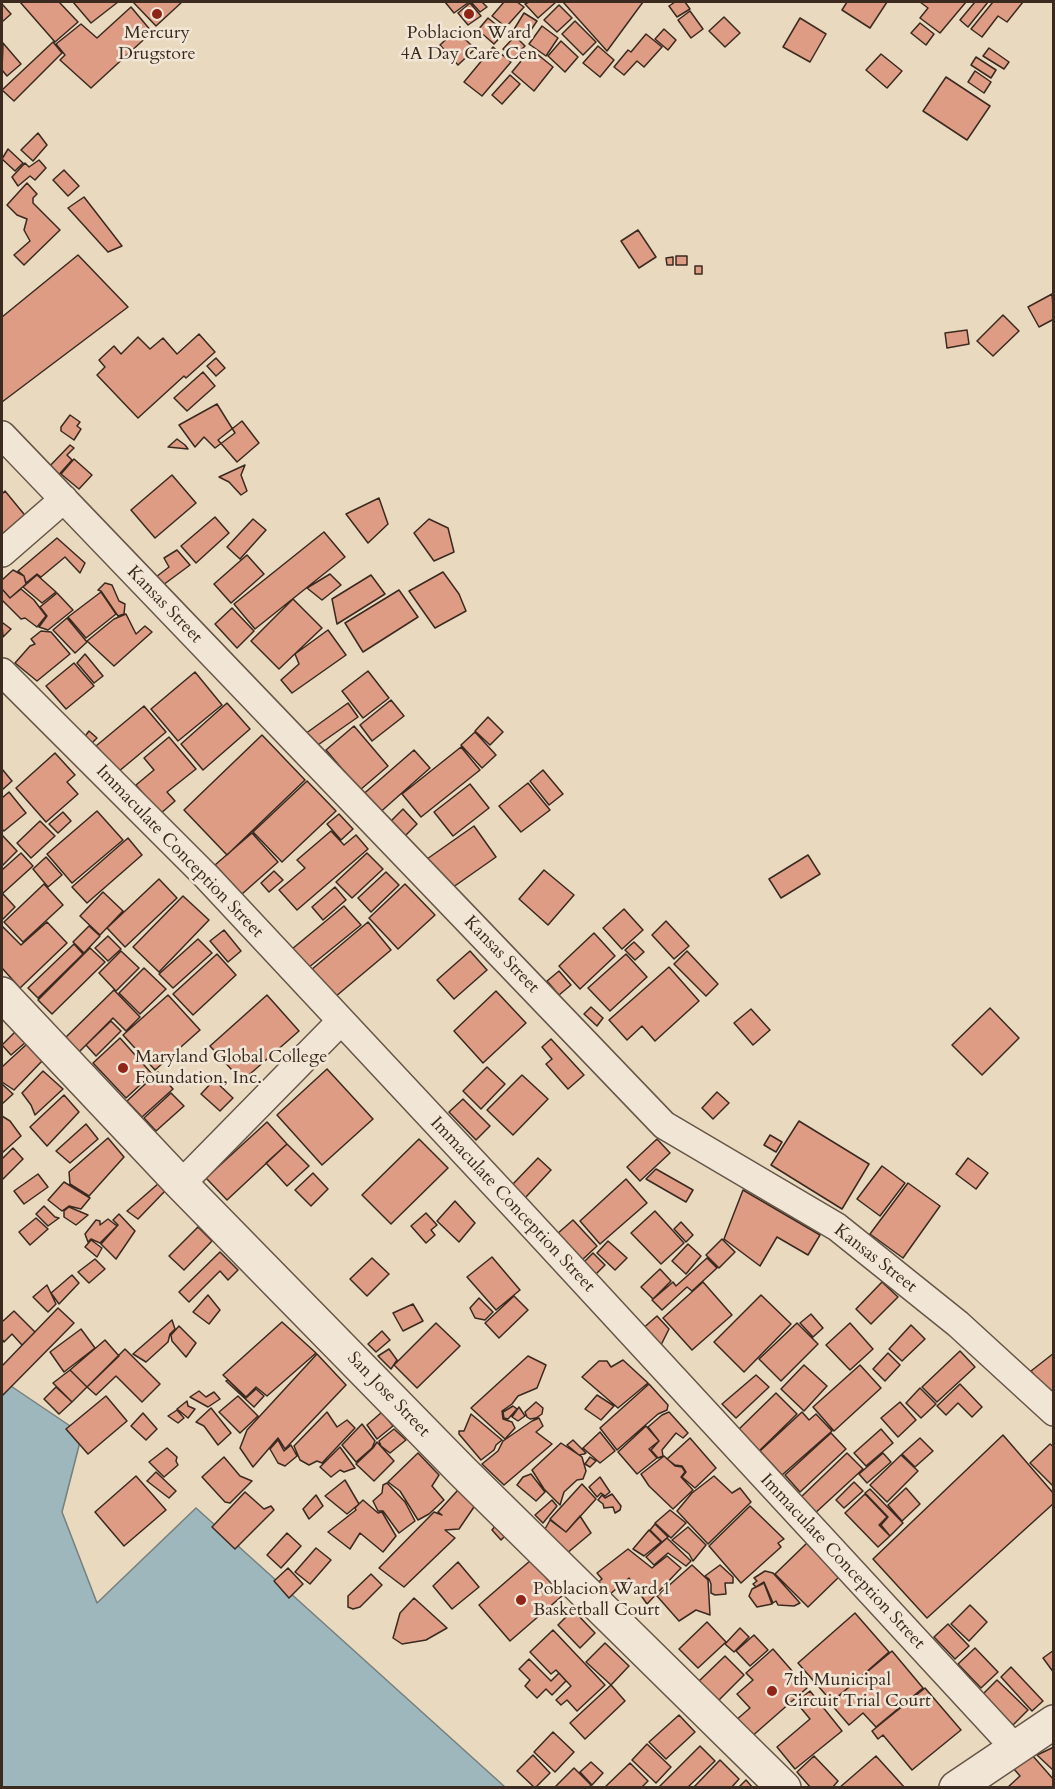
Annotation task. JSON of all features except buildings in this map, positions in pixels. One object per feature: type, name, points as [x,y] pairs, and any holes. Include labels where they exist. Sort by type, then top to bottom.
[{"type":"street","name":"Kansas Street","points":[[2,435],[664,1125],[837,1227],[958,1324],[1053,1412]]},
{"type":"street","points":[[2,553],[64,500]]},
{"type":"street","name":"Immaculate Conception Street","points":[[2,672],[207,877],[1014,1747]]},
{"type":"street","name":"San Jose Street","points":[[2,993],[181,1184],[463,1472],[784,1788]]},
{"type":"street","points":[[181,1184],[341,1021]]},
{"type":"street","points":[[956,1788],[1053,1722]]},
{"type":"water","points":[[2,1380],[82,1434],[62,1512],[97,1603],[196,1508],[505,1787],[2,1787]]},
{"type":"place","name":"Mercury Drugstore","points":[[157,14]]},
{"type":"place","name":"Poblacion Ward 4A Day Care Cen","points":[[469,14]]},
{"type":"place","name":"Maryland Global College Foundation, Inc.","points":[[123,1068]]},
{"type":"place","name":"Poblacion Ward 1 Basketball Court","points":[[521,1600]]},
{"type":"place","name":"7th Municipal Circuit Trial Court","points":[[772,1691]]}]
